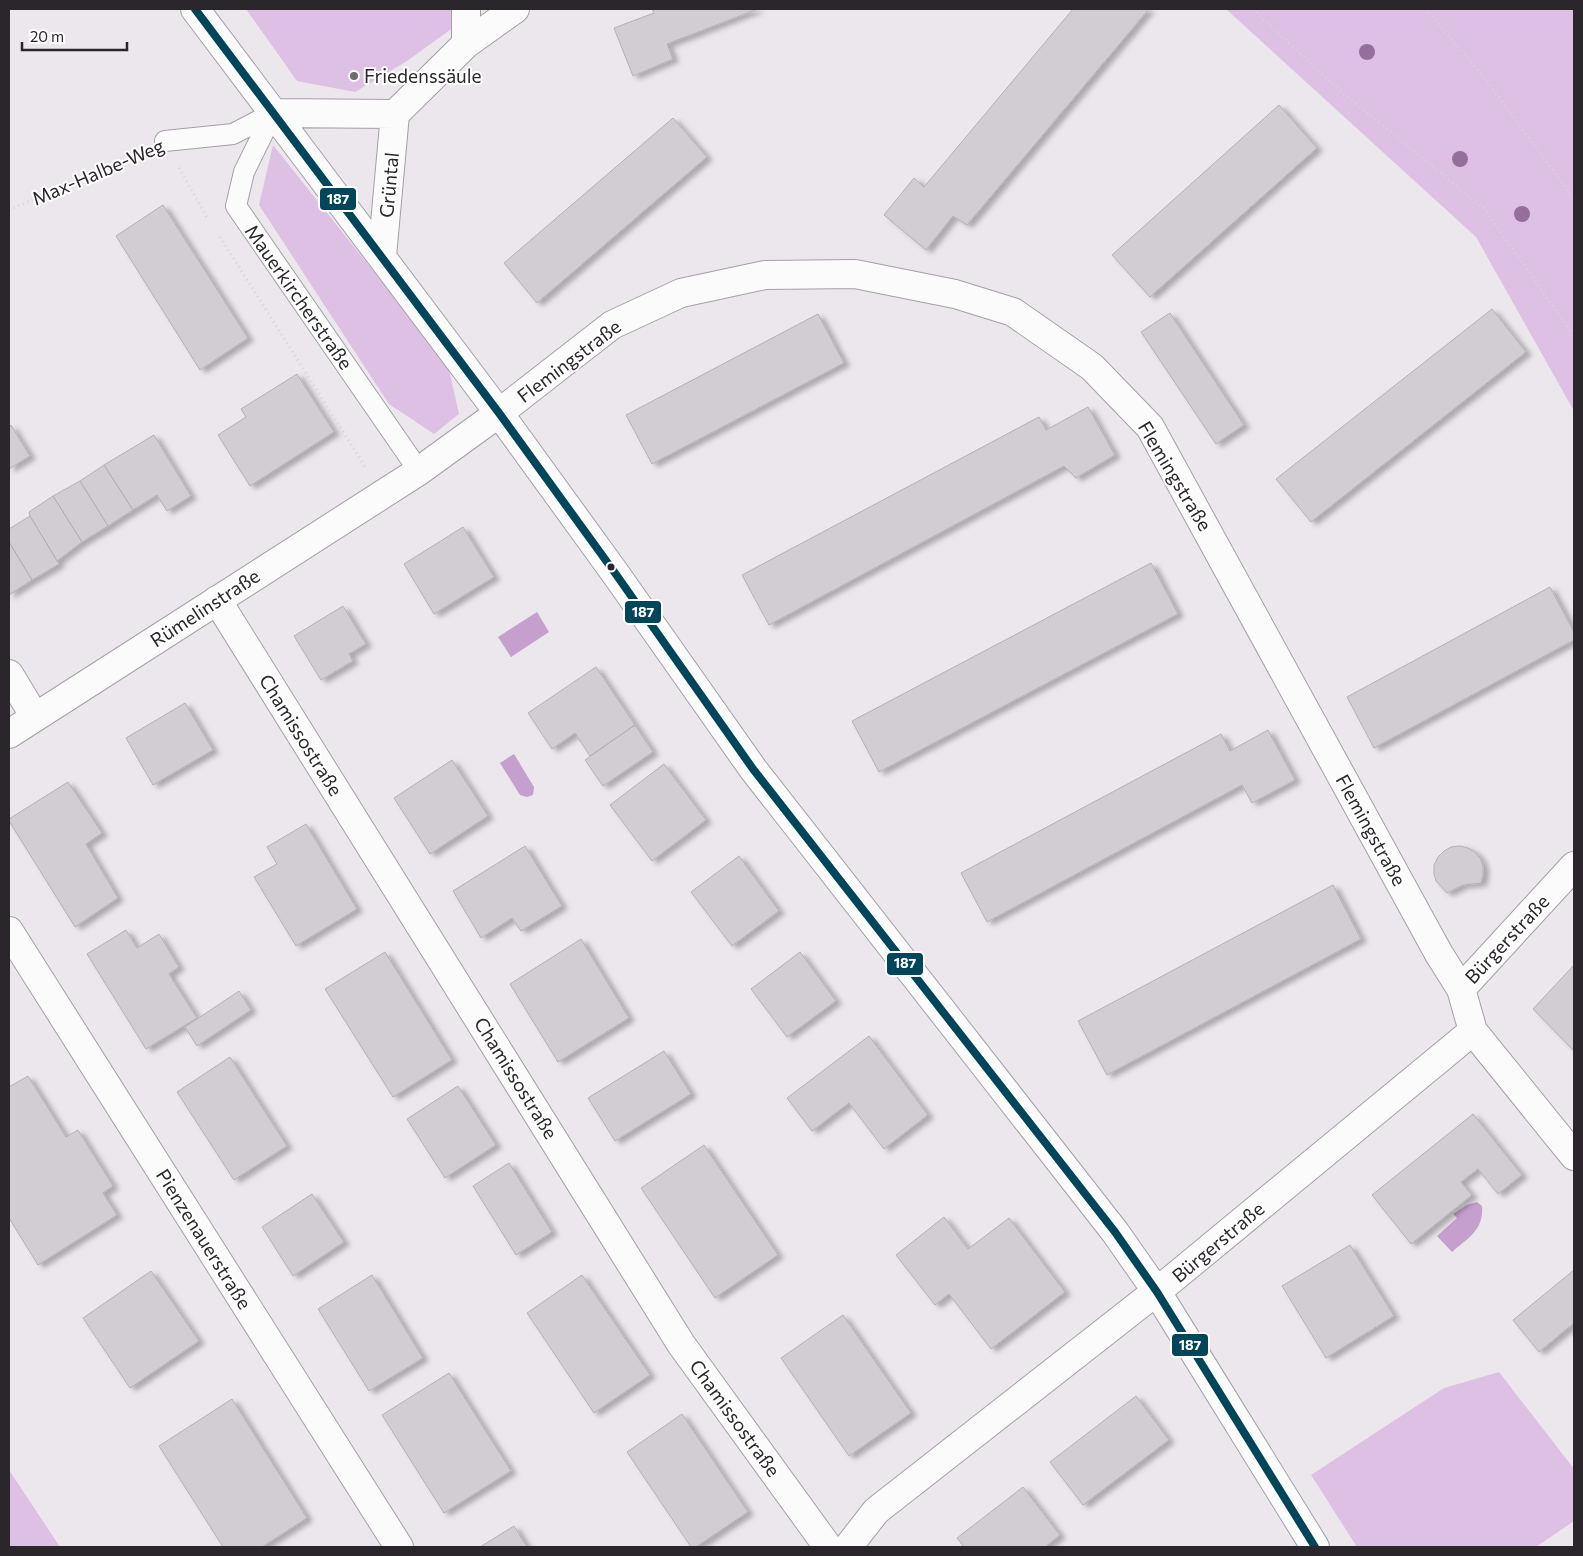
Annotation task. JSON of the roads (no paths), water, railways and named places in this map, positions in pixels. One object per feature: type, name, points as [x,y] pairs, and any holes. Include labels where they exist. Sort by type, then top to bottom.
[{"type":"street","points":[[195,9],[499,413],[615,573],[753,769],[1115,1232],[1157,1292],[1315,1547]]},
{"type":"street","points":[[466,9],[466,44]]},
{"type":"street","points":[[273,113],[395,114],[466,44],[515,9]]},
{"type":"street","name":"Grüntal","points":[[382,256],[395,114]]},
{"type":"street","name":"Flemingstraße","points":[[499,413],[612,325],[681,293],[765,275],[855,274],[955,294],[1012,312],[1092,368],[1150,427],[1460,989],[1473,1031],[1574,1156]]},
{"type":"street","name":"Rümelinstraße","points":[[9,734],[419,471],[499,413]]},
{"type":"street","name":"Chamissostraße","points":[[217,600],[681,1344],[828,1547]]},
{"type":"street","points":[[9,674],[35,717]]},
{"type":"street","name":"Bürgerstraße","points":[[1460,989],[1574,866]]},
{"type":"street","name":"Pienzenauerstraße","points":[[9,931],[399,1547]]},
{"type":"street","name":"Bürgerstraße","points":[[848,1547],[876,1511],[1157,1292],[1473,1031]]},
{"type":"lane","name":"Max-Halbe-Weg","points":[[165,142],[233,134],[273,113]]},
{"type":"lane","name":"Mauerkircherstraße","points":[[273,113],[244,172],[236,206],[419,471]]},
{"type":"place","name":"Friedenssäule","points":[[354,76]]}]
